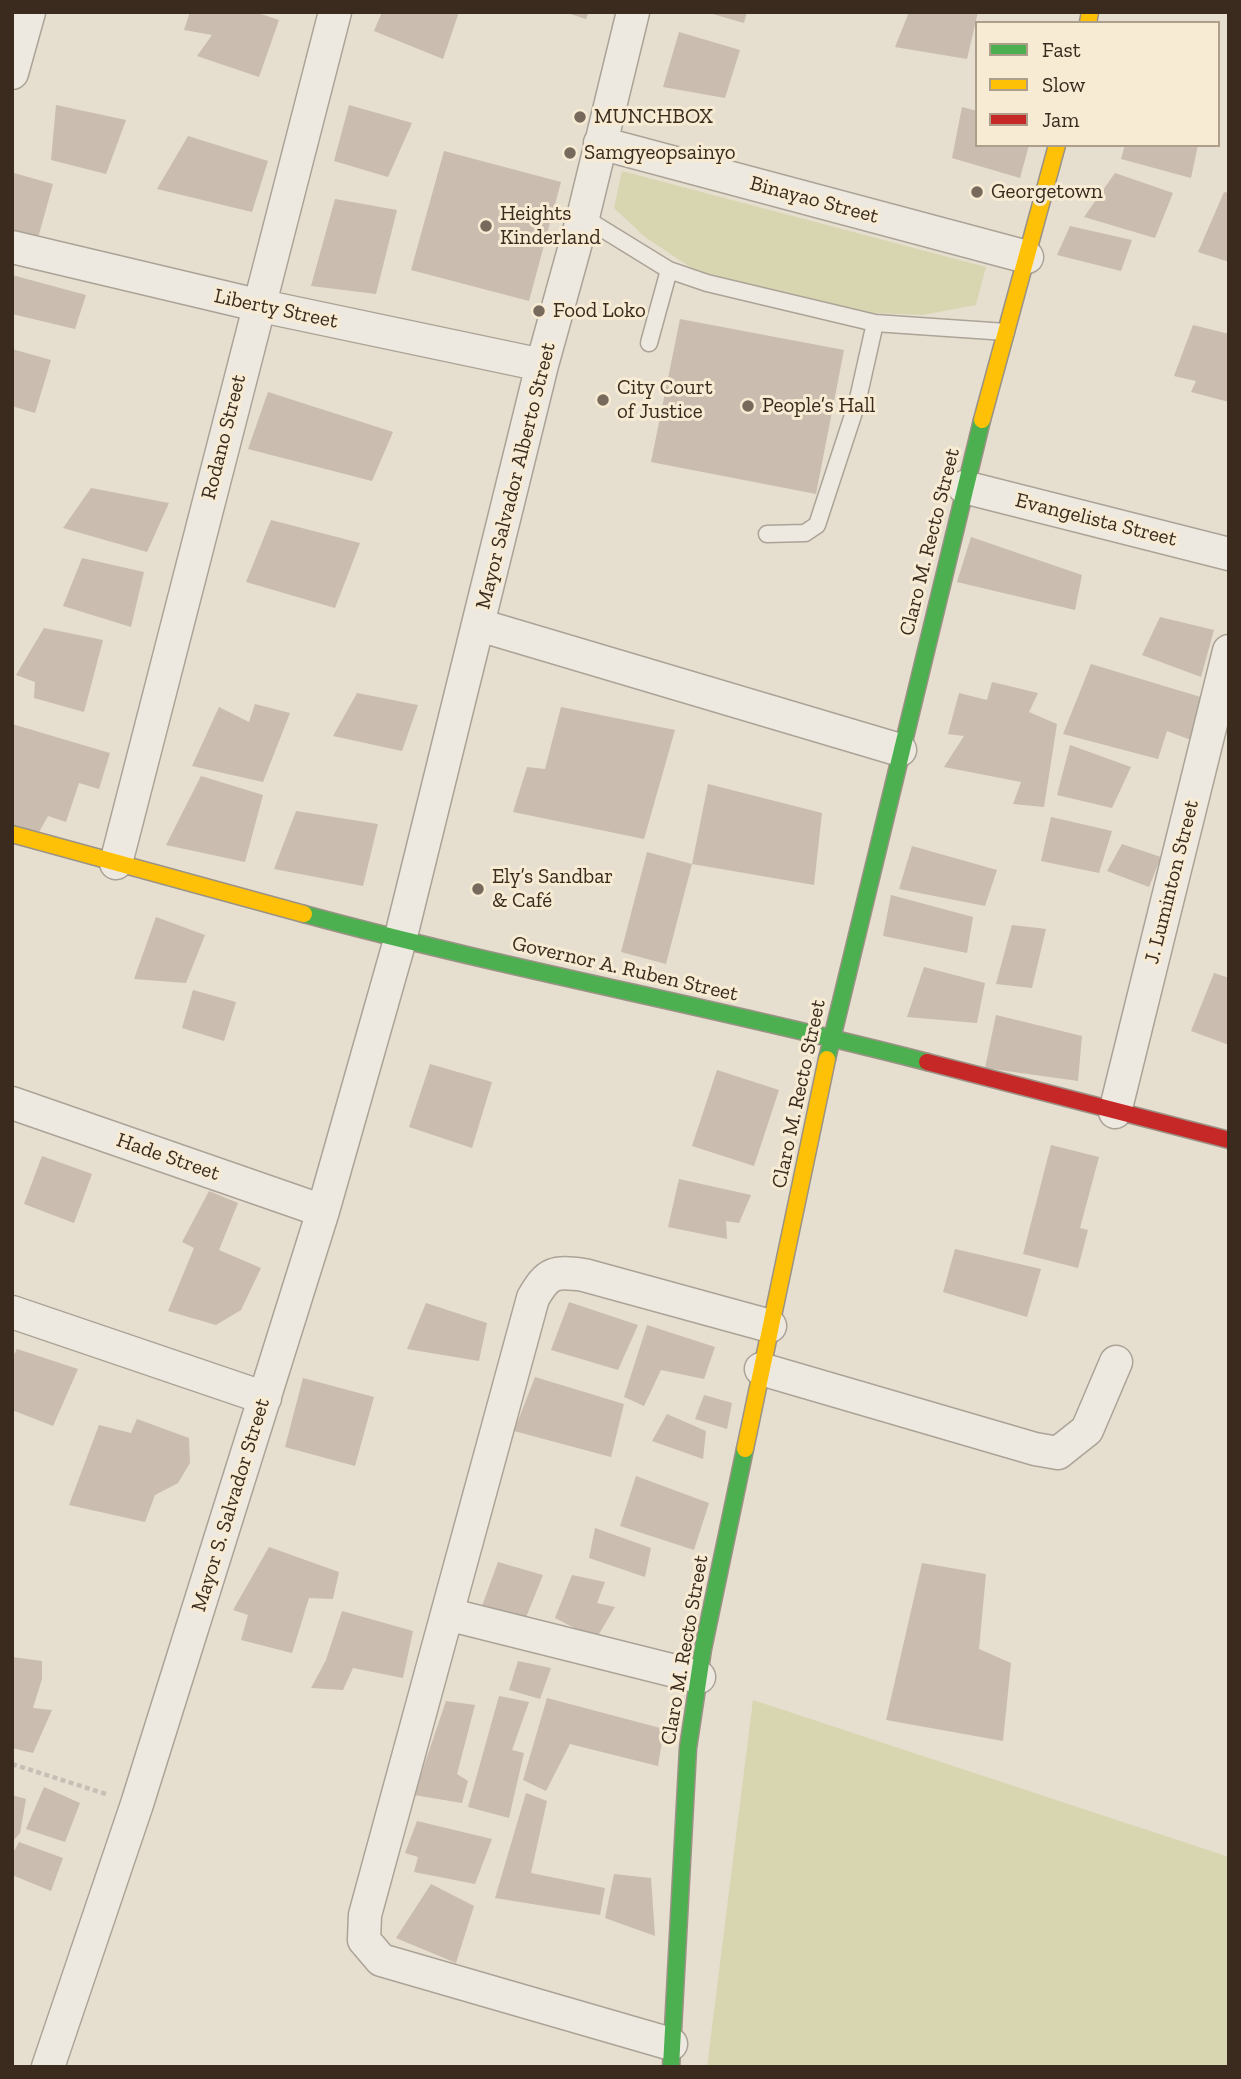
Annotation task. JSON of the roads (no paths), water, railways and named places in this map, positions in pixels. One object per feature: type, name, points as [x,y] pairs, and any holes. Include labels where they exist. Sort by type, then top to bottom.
[{"type":"main road","name":"Claro M. Recto Street","points":[[671,2055],[688,1748],[699,1677],[761,1369],[832,1037],[900,750],[964,487],[1055,147]]},
{"type":"main road","name":"Governor A. Ruben Street","points":[[12,834],[400,940],[832,1037],[1229,1140]]},
{"type":"street","points":[[12,73],[29,12]]},
{"type":"street","name":"Rodano Street","points":[[116,863],[257,306],[335,12]]},
{"type":"street","name":"Mayor Salvador Alberto Street","points":[[400,940],[542,365],[583,217],[633,12]]},
{"type":"street","name":"Binayao Street","points":[[600,143],[1027,257]]},
{"type":"street","name":"Liberty Street","points":[[12,247],[257,306],[542,365]]},
{"type":"street","name":"Evangelista Street","points":[[964,487],[1229,554]]},
{"type":"street","points":[[479,625],[900,750]]},
{"type":"street","name":"J. Luminton Street","points":[[1115,1112],[1229,651]]},
{"type":"street","name":"Mayor S. Salvador Street","points":[[48,2067],[137,1804],[265,1398],[323,1211],[400,940]]},
{"type":"street","name":"Hade Street","points":[[12,1103],[323,1211]]},
{"type":"street","points":[[671,2055],[381,1960],[364,1940],[365,1915],[533,1298],[545,1279],[561,1272],[584,1275],[770,1326]]},
{"type":"street","points":[[12,1312],[265,1398]]},
{"type":"street","points":[[761,1369],[1035,1450],[1058,1453],[1087,1430],[1116,1362]]},
{"type":"street","points":[[447,1614],[699,1677]]},
{"type":"lane","points":[[583,217],[669,270],[757,297],[875,323],[1006,332]]},
{"type":"lane","points":[[649,343],[669,270]]},
{"type":"lane","points":[[766,534],[805,533],[817,525],[854,413],[875,323]]},
{"type":"place","name":"MUNCHBOX","points":[[580,117]]},
{"type":"place","name":"Samgyeopsainyo","points":[[570,153]]},
{"type":"place","name":"Georgetown","points":[[977,192]]},
{"type":"place","name":"Heights Kinderland","points":[[486,226]]},
{"type":"place","name":"Food Loko","points":[[539,311]]},
{"type":"place","name":"City Court of Justice","points":[[603,400]]},
{"type":"place","name":"People’s Hall","points":[[748,406]]},
{"type":"place","name":"Ely’s Sandbar & Café","points":[[478,889]]}]
